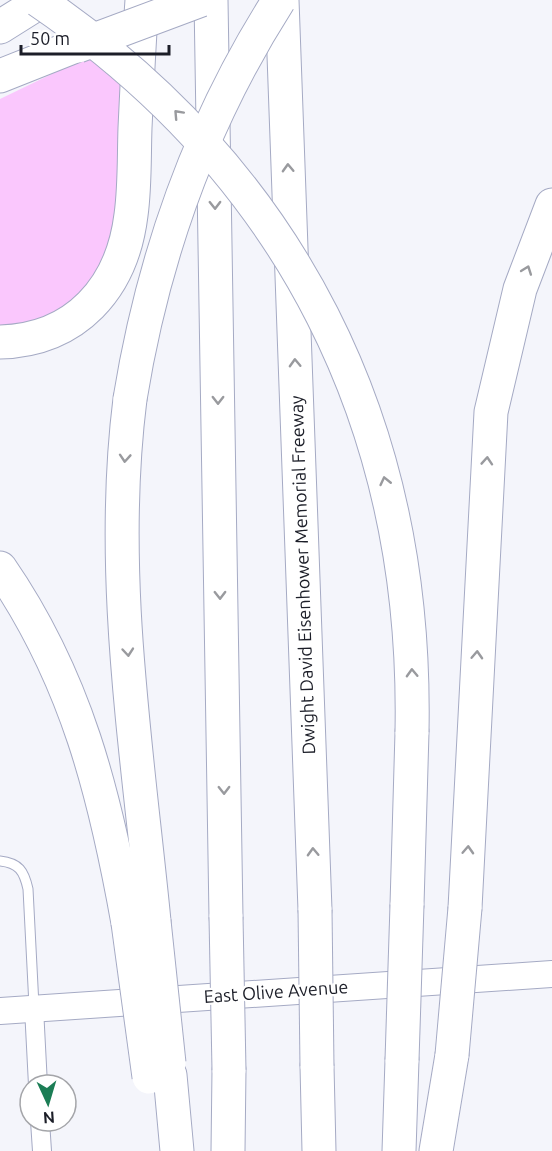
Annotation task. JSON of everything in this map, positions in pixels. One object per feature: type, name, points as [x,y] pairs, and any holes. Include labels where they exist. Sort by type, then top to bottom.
[{"type":"highway","points":[[38,0],[79,28],[130,69],[171,107],[207,146],[292,258],[357,392],[380,463],[398,536],[409,617],[412,732],[399,1151]]},
{"type":"highway","points":[[0,27],[44,0]]},
{"type":"highway","points":[[0,342],[38,337],[61,328],[81,315],[97,299],[118,265],[132,214],[142,0]]},
{"type":"highway","points":[[0,76],[201,0]]},
{"type":"highway","points":[[211,0],[229,1070],[228,1151]]},
{"type":"highway","points":[[177,1151],[159,1076],[141,922],[122,581],[122,498],[130,399],[156,274],[182,196],[234,77],[280,0]]},
{"type":"highway","name":"Dwight David Eisenhower Memorial Freeway","points":[[280,0],[315,910],[319,1151]]},
{"type":"highway","points":[[436,1151],[452,1054],[465,909],[491,412],[520,289],[552,206]]},
{"type":"highway","points":[[0,568],[51,655],[84,734],[141,922]]},
{"type":"highway","points":[[158,1151],[159,1076]]},
{"type":"main road","name":"East Olive Avenue","points":[[0,1011],[552,974]]},
{"type":"street","points":[[34,1008],[37,1073]]},
{"type":"street","points":[[41,1133],[42,1151]]},
{"type":"lane","points":[[0,861],[14,863],[25,873],[28,889],[34,1008]]},
{"type":"shaded area","points":[[89,56],[125,86],[112,241],[105,261],[95,277],[84,292],[70,303],[38,320],[0,328],[0,99]]}]
